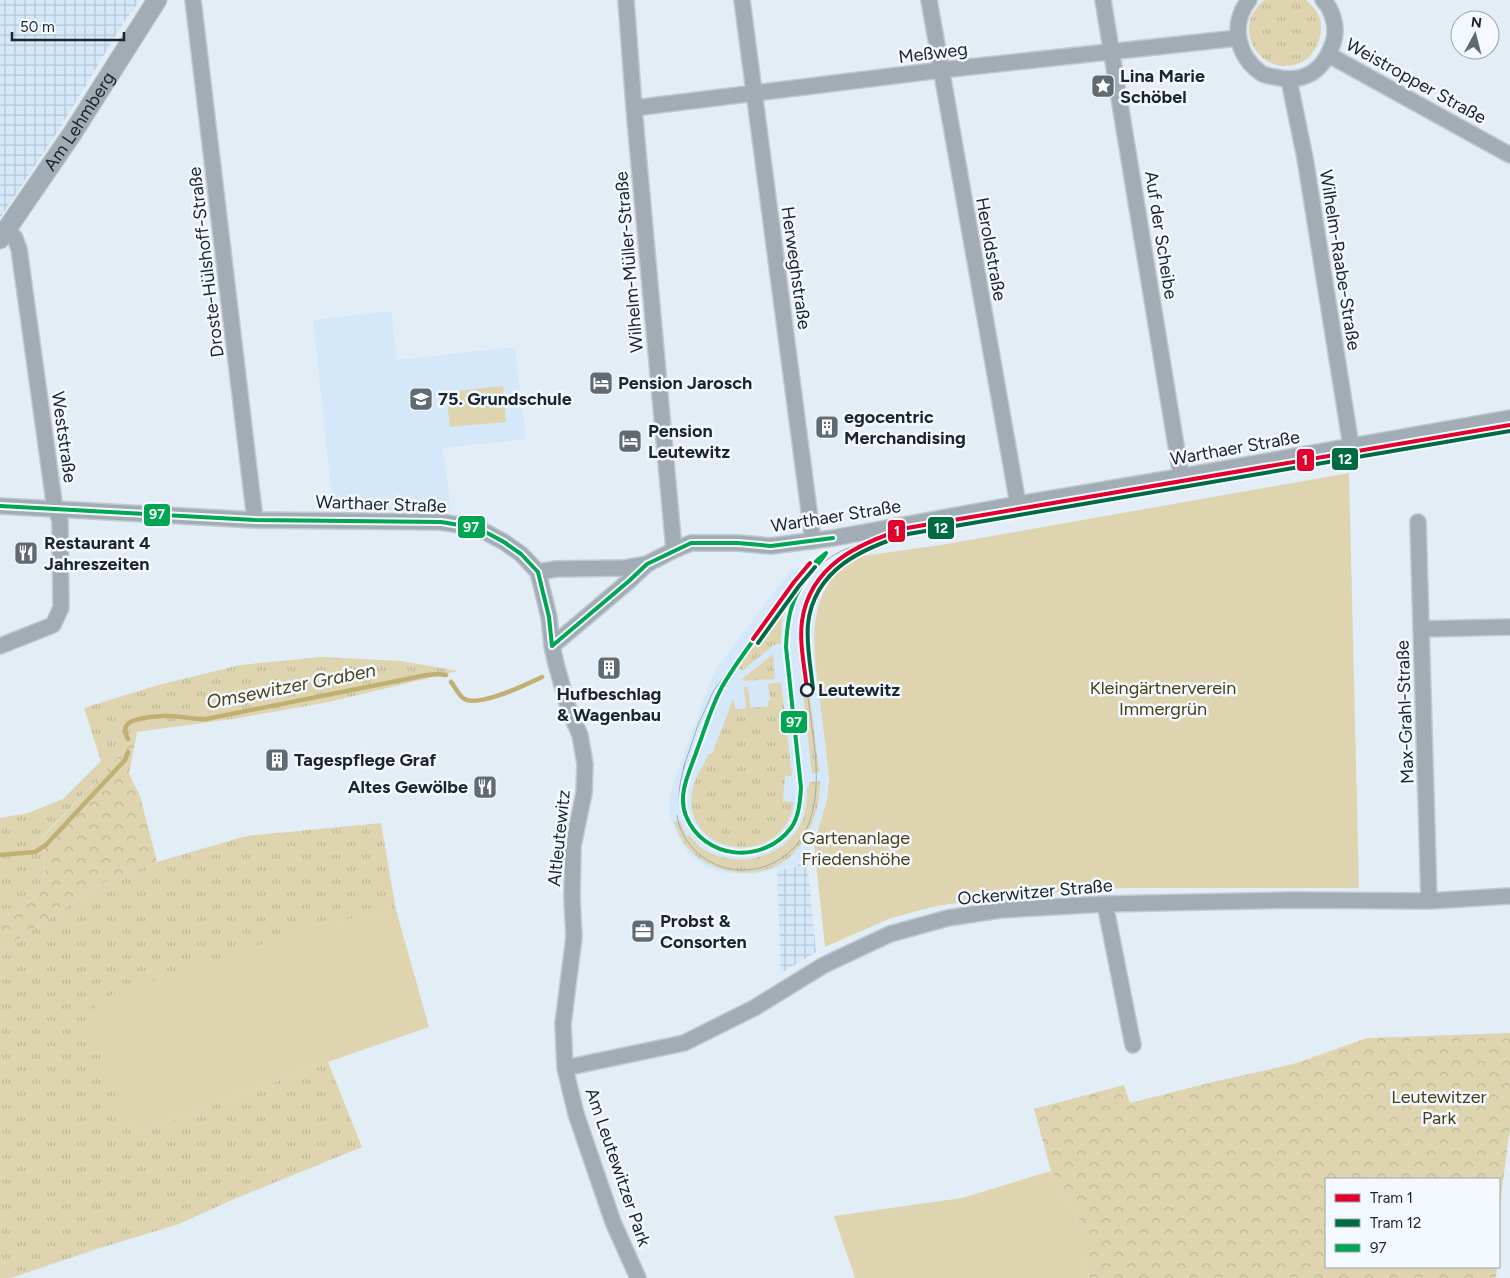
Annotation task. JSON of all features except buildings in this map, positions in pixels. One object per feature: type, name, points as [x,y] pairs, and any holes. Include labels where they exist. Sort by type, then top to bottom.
[{"type":"street","name":"Am Lehmberg","points":[[4,234],[72,134],[157,0]]},
{"type":"street","name":"Droste-Hülshoff-Straße","points":[[193,0],[256,520]]},
{"type":"street","name":"Wilhelm-Müller-Straße","points":[[626,0],[674,550]]},
{"type":"street","name":"Herweghstraße","points":[[742,0],[814,541]]},
{"type":"street","name":"Heroldstraße","points":[[929,0],[1018,504]]},
{"type":"street","name":"Auf der Scheibe","points":[[1103,0],[1181,476]]},
{"type":"street","points":[[1249,0],[1239,18],[1238,38],[1246,59],[1262,74],[1289,80],[1304,77],[1320,67],[1330,55],[1335,38],[1334,21],[1323,0]]},
{"type":"street","name":"Meßweg","points":[[634,108],[941,70],[1238,38]]},
{"type":"street","name":"Weistropper Straße","points":[[1330,55],[1510,155]]},
{"type":"street","name":"Wilhelm-Raabe-Straße","points":[[1289,80],[1306,167],[1351,446]]},
{"type":"street","name":"Weststraße","points":[[0,646],[53,625],[61,608],[60,520],[54,509],[19,249],[15,238],[4,234]]},
{"type":"street","name":"Warthaer Straße","points":[[0,506],[256,520],[441,522],[478,528],[521,554],[538,572],[556,569],[624,568],[648,564],[674,550],[691,544],[738,543],[771,546],[814,541],[1510,418]]},
{"type":"street","name":"Max-Grahl-Straße","points":[[1418,522],[1429,901]]},
{"type":"street","points":[[552,646],[648,564]]},
{"type":"street","name":"Altleutewitz","points":[[538,572],[549,617],[556,664],[580,735],[584,764],[584,793],[573,846],[572,898],[574,937],[563,1024],[565,1068]]},
{"type":"street","points":[[1421,629],[1510,627]]},
{"type":"street","name":"Ockerwitzer Straße","points":[[565,1068],[684,1043],[754,1008],[824,965],[890,934],[948,918],[1000,910],[1105,904],[1290,900],[1429,901],[1510,896]]},
{"type":"street","points":[[1105,904],[1133,1045]]},
{"type":"street","name":"Am Leutewitzer Park","points":[[565,1068],[579,1123],[613,1222],[638,1278]]},
{"type":"shaded area","points":[[0,0],[140,0],[122,25],[60,128],[0,218]]},
{"type":"shaded area","name":"75. Grundschule","points":[[391,311],[397,360],[515,347],[526,439],[443,448],[451,511],[333,508],[313,320]]},
{"type":"shaded area","points":[[791,569],[840,569],[824,587],[815,616],[814,649],[828,779],[826,799],[821,820],[807,856],[795,865],[755,874],[725,873],[707,868],[688,854],[676,833],[668,810],[671,790],[716,669]]},
{"type":"shaded area","points":[[807,858],[816,952],[781,973],[777,870],[795,867]]},
{"type":"green space","points":[[1265,0],[1306,0],[1316,10],[1320,21],[1320,35],[1315,49],[1306,60],[1291,66],[1283,66],[1267,61],[1255,49],[1251,42],[1249,23],[1255,10]]},
{"type":"green space","points":[[503,386],[506,422],[450,427],[446,392]]},
{"type":"green space","name":"Kleingärtnerverein Immergrün","points":[[1349,473],[1359,888],[1123,888],[998,897],[936,906],[891,918],[825,947],[814,844],[827,799],[829,779],[814,644],[816,614],[820,601],[835,575],[847,564],[855,557],[941,545]]},
{"type":"green space","points":[[812,585],[817,588],[807,613],[805,641],[798,641],[801,609]]},
{"type":"green space","points":[[785,602],[787,603],[782,621],[781,643],[774,645],[743,670],[738,669],[781,610]]},
{"type":"green space","points":[[807,650],[806,660],[820,772],[812,773],[798,651]]},
{"type":"green space","points":[[773,654],[775,679],[743,681],[742,679]]},
{"type":"green space","points":[[321,657],[401,661],[458,671],[329,702],[232,719],[137,732],[103,774],[41,838],[45,870],[39,896],[0,919],[0,818],[28,813],[63,799],[101,761],[84,708],[158,685],[240,665]]},
{"type":"green space","points":[[781,682],[792,776],[785,776],[783,801],[794,802],[786,824],[772,839],[754,846],[735,847],[717,841],[702,830],[693,814],[692,792],[699,772],[709,754],[712,754],[733,699],[736,709],[746,708],[744,687],[748,687],[751,708],[768,706],[768,701],[770,700],[768,684]]},
{"type":"green space","points":[[137,732],[129,774],[140,796],[157,862],[103,883],[0,951],[0,919],[39,896],[45,870],[41,839],[103,774]]},
{"type":"green space","points":[[820,781],[816,811],[804,839],[792,855],[781,864],[768,869],[739,873],[712,866],[699,858],[686,846],[674,822],[680,821],[687,837],[689,835],[701,848],[716,855],[729,859],[757,858],[770,853],[792,837],[804,816],[809,782]]},
{"type":"green space","points":[[381,823],[396,910],[321,925],[99,1018],[133,1135],[328,1062],[362,1147],[234,1199],[179,1224],[11,1278],[0,1278],[0,951],[103,883],[157,862],[246,836]]},
{"type":"green space","points":[[396,910],[429,1027],[328,1062],[133,1135],[89,1022],[99,1018],[93,1001],[321,924]]},
{"type":"green space","name":"Leutewitzer Park","points":[[1510,1033],[1510,1128],[1500,1214],[1500,1178],[1325,1178],[1325,1268],[1497,1268],[1496,1278],[1089,1278],[1085,1262],[1085,1230],[1051,1171],[1034,1109],[1124,1085],[1130,1103],[1297,1063],[1367,1038]]},
{"type":"green space","points":[[1051,1171],[1085,1230],[1085,1262],[1089,1278],[855,1278],[834,1216],[962,1198]]},
{"type":"waterway","name":"Omsewitzer Graben","points":[[128,739],[125,728],[130,722],[135,720],[165,716],[206,719],[427,675],[446,675]]},
{"type":"waterway","name":"Omsewitzer Graben","points":[[451,682],[463,698],[470,701],[490,698],[542,677]]},
{"type":"waterway","name":"Omsewitzer Graben","points":[[0,855],[35,852],[46,845],[125,760],[128,752]]},
{"type":"tram line","name":"1","points":[[807,690],[801,630],[807,602],[815,585],[826,571],[840,559],[855,549],[889,534],[907,528],[1510,425]]},
{"type":"tram line","name":"12","points":[[813,689],[808,648],[808,624],[812,605],[830,575],[858,554],[874,546],[908,534],[1510,431]]},
{"type":"tram line","points":[[685,763],[679,789],[680,805],[685,821],[693,834],[705,844],[718,851],[733,854],[749,854],[779,843],[790,832],[799,816],[802,797],[787,646],[787,632],[792,606],[804,583],[822,563],[838,553],[866,542]]},
{"type":"tram line","name":"1","points":[[753,639],[810,563]]},
{"type":"tram line","name":"12","points":[[758,643],[815,567]]},
{"type":"tram line","points":[[683,769],[698,725],[714,690],[753,639]]},
{"type":"tram line","points":[[677,815],[682,831],[691,846],[705,859],[722,867],[739,870],[756,869],[773,863],[788,853],[800,840],[809,823],[816,791],[816,757],[807,690]]},
{"type":"transit line","name":"97","points":[[0,506],[255,520],[441,522],[478,528],[521,554],[538,572],[549,617],[552,646]]},
{"type":"transit line","name":"97","points":[[552,646],[647,564],[691,543],[738,543],[771,546],[833,538]]},
{"type":"transit line","name":"97","points":[[826,553],[800,588],[790,612],[787,629],[786,647],[801,788],[796,819],[791,828],[779,840],[765,848],[750,852],[720,849],[706,842],[695,831],[686,816],[683,799],[688,774],[711,710],[727,678],[787,593],[809,568],[826,553]]},
{"type":"place","name":"Lina Marie Schöbel","points":[[1103,86]]},
{"type":"place","name":"Pension Jarosch","points":[[601,383]]},
{"type":"place","name":"75. Grundschule","points":[[421,399]]},
{"type":"place","name":"egocentric Merchandising","points":[[827,427]]},
{"type":"place","name":"Pension Leutewitz","points":[[630,441]]},
{"type":"place","name":"Restaurant 4 Jahreszeiten","points":[[26,553]]},
{"type":"place","name":"Hufbeschlag & Wagenbau","points":[[609,668]]},
{"type":"place","name":"Leutewitz","points":[[807,690]]},
{"type":"place","name":"Tagespflege Graf","points":[[277,760]]},
{"type":"place","name":"Altes Gewölbe","points":[[485,787]]},
{"type":"place","name":"Probst & Consorten","points":[[643,931]]},
{"type":"park label","name":"Gartenanlage Friedenshöhe","points":[[856,848]]}]
